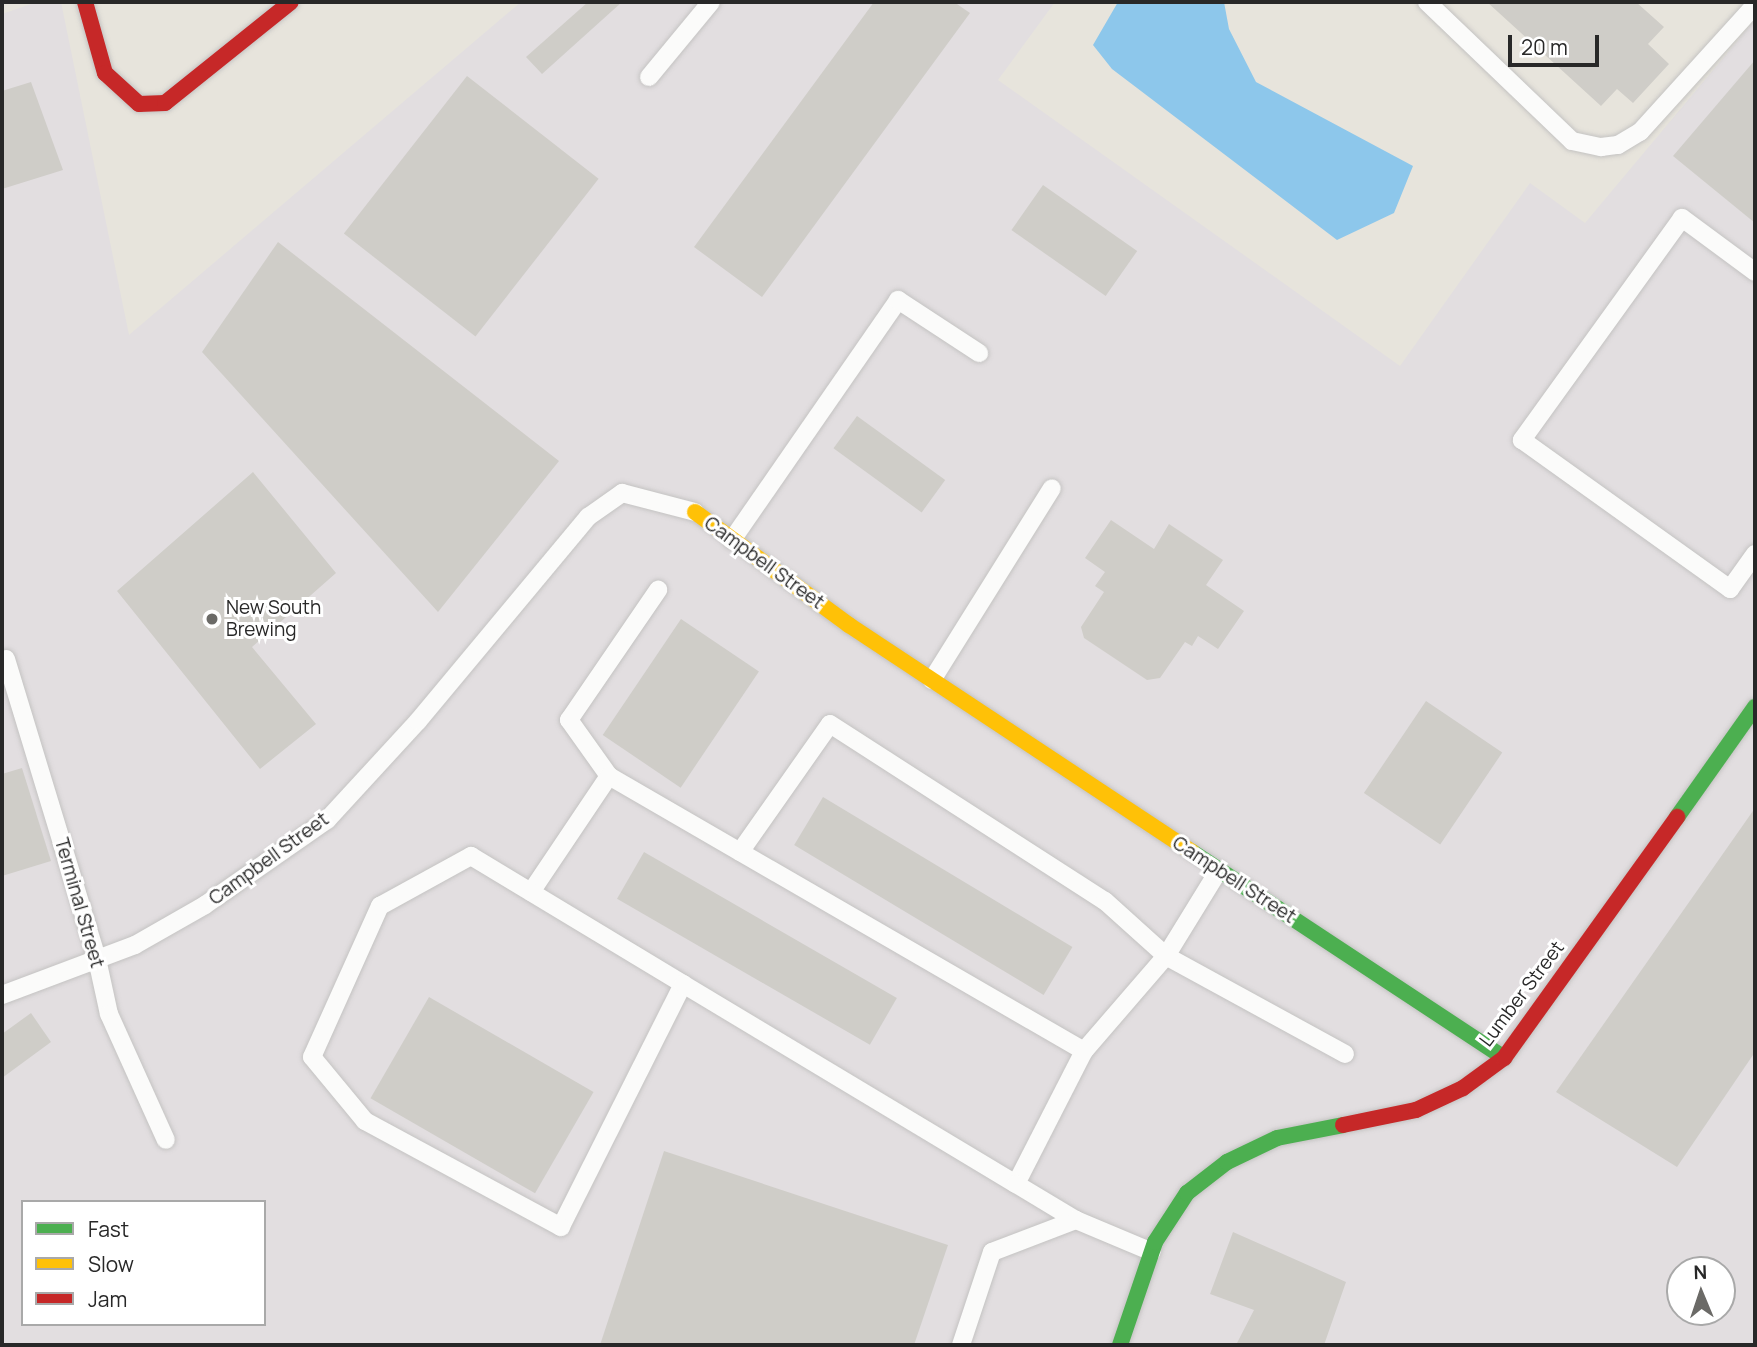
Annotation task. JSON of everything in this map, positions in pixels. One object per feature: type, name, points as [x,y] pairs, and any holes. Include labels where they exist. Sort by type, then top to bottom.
[{"type":"street","points":[[85,2],[105,73],[139,104],[165,103],[291,2]]},
{"type":"street","name":"Campbell Street","points":[[695,512],[932,680],[1504,1058]]},
{"type":"street","name":"Lumber Street","points":[[1120,1345],[1152,1252],[1187,1193],[1227,1162],[1277,1138],[1416,1110],[1463,1088],[1504,1058],[1755,707]]},
{"type":"lane","points":[[649,77],[711,2]]},
{"type":"lane","points":[[1427,2],[1572,141],[1601,147],[1619,145],[1640,132],[1755,5]]},
{"type":"lane","points":[[1755,272],[1682,218],[1522,440],[1730,589],[1755,554]]},
{"type":"lane","points":[[732,540],[898,300],[979,353]]},
{"type":"lane","points":[[932,680],[1052,488]]},
{"type":"lane","name":"Campbell Street","points":[[2,995],[135,945],[205,905],[327,820],[418,721],[588,517],[622,493],[695,512]]},
{"type":"lane","points":[[658,590],[569,720],[610,776],[1084,1051]]},
{"type":"lane","name":"Terminal Street","points":[[6,659],[97,959],[108,1014],[166,1140]]},
{"type":"lane","points":[[740,852],[830,724],[1105,901],[1166,956],[1345,1054]]},
{"type":"lane","points":[[531,892],[610,776]]},
{"type":"lane","points":[[683,984],[561,1227],[365,1121],[312,1057],[380,905],[471,856],[1076,1220],[1152,1252]]},
{"type":"lane","points":[[1016,1184],[1084,1051],[1166,956],[1219,870]]},
{"type":"lane","points":[[961,1345],[992,1252],[1076,1220]]},
{"type":"shaded area","points":[[37,2],[61,2],[129,335],[521,2],[1055,2],[998,80],[1400,366],[1530,183],[1585,223],[1755,20],[1755,1345],[2,1345],[2,14]]},
{"type":"water","points":[[1118,2],[1224,2],[1229,29],[1256,82],[1413,166],[1394,213],[1337,240],[1112,69],[1093,45]]},
{"type":"building","points":[[588,2],[622,2],[542,74],[526,57]]},
{"type":"building","points":[[874,2],[954,2],[970,13],[762,297],[694,247]]},
{"type":"building","points":[[1487,2],[1636,2],[1664,27],[1648,44],[1669,64],[1633,103],[1617,89],[1601,106]]},
{"type":"building","points":[[1755,60],[1755,223],[1673,156]]},
{"type":"building","points":[[467,76],[599,179],[475,336],[344,234]]},
{"type":"building","points":[[31,82],[63,170],[2,189],[2,91]]},
{"type":"building","points":[[1043,185],[1137,251],[1106,296],[1011,230]]},
{"type":"building","points":[[278,242],[559,461],[438,612],[202,352]]},
{"type":"building","points":[[857,416],[945,480],[922,512],[833,448]]},
{"type":"building","name":"New South Brewing","points":[[253,472],[336,573],[252,647],[316,724],[260,769],[117,591]]},
{"type":"building","points":[[1111,520],[1154,549],[1169,524],[1223,560],[1206,585],[1244,611],[1218,649],[1198,636],[1192,646],[1185,642],[1160,678],[1147,680],[1084,638],[1081,627],[1104,592],[1095,586],[1105,572],[1085,558]]},
{"type":"building","points":[[681,619],[759,672],[681,788],[603,735]]},
{"type":"building","points":[[1426,701],[1502,752],[1440,844],[1364,793]]},
{"type":"building","points":[[22,768],[51,861],[2,876],[2,774]]},
{"type":"building","points":[[823,797],[1072,947],[1044,995],[794,845]]},
{"type":"building","points":[[1755,808],[1755,1052],[1677,1167],[1556,1092]]},
{"type":"building","points":[[644,852],[897,998],[870,1045],[617,899]]},
{"type":"building","points":[[429,997],[594,1092],[535,1193],[371,1098]]},
{"type":"building","points":[[31,1013],[51,1042],[2,1078],[2,1034]]},
{"type":"building","points":[[664,1151],[948,1245],[914,1345],[600,1345]]},
{"type":"building","points":[[1233,1232],[1346,1282],[1324,1345],[1237,1343],[1254,1310],[1210,1294]]},
{"type":"traffic: fast","points":[[1677,817],[1755,707]]},
{"type":"traffic: fast","points":[[1192,852],[1504,1058]]},
{"type":"traffic: fast","points":[[1120,1345],[1155,1242],[1187,1193],[1227,1162],[1277,1138],[1343,1125]]},
{"type":"traffic: slow","points":[[695,512],[849,625],[1192,852]]},
{"type":"traffic: jam","points":[[85,2],[105,73],[139,104],[165,103],[291,2]]},
{"type":"traffic: jam","points":[[1343,1125],[1416,1110],[1463,1088],[1504,1058],[1677,817]]},
{"type":"place","name":"New South Brewing","points":[[212,619]]}]
